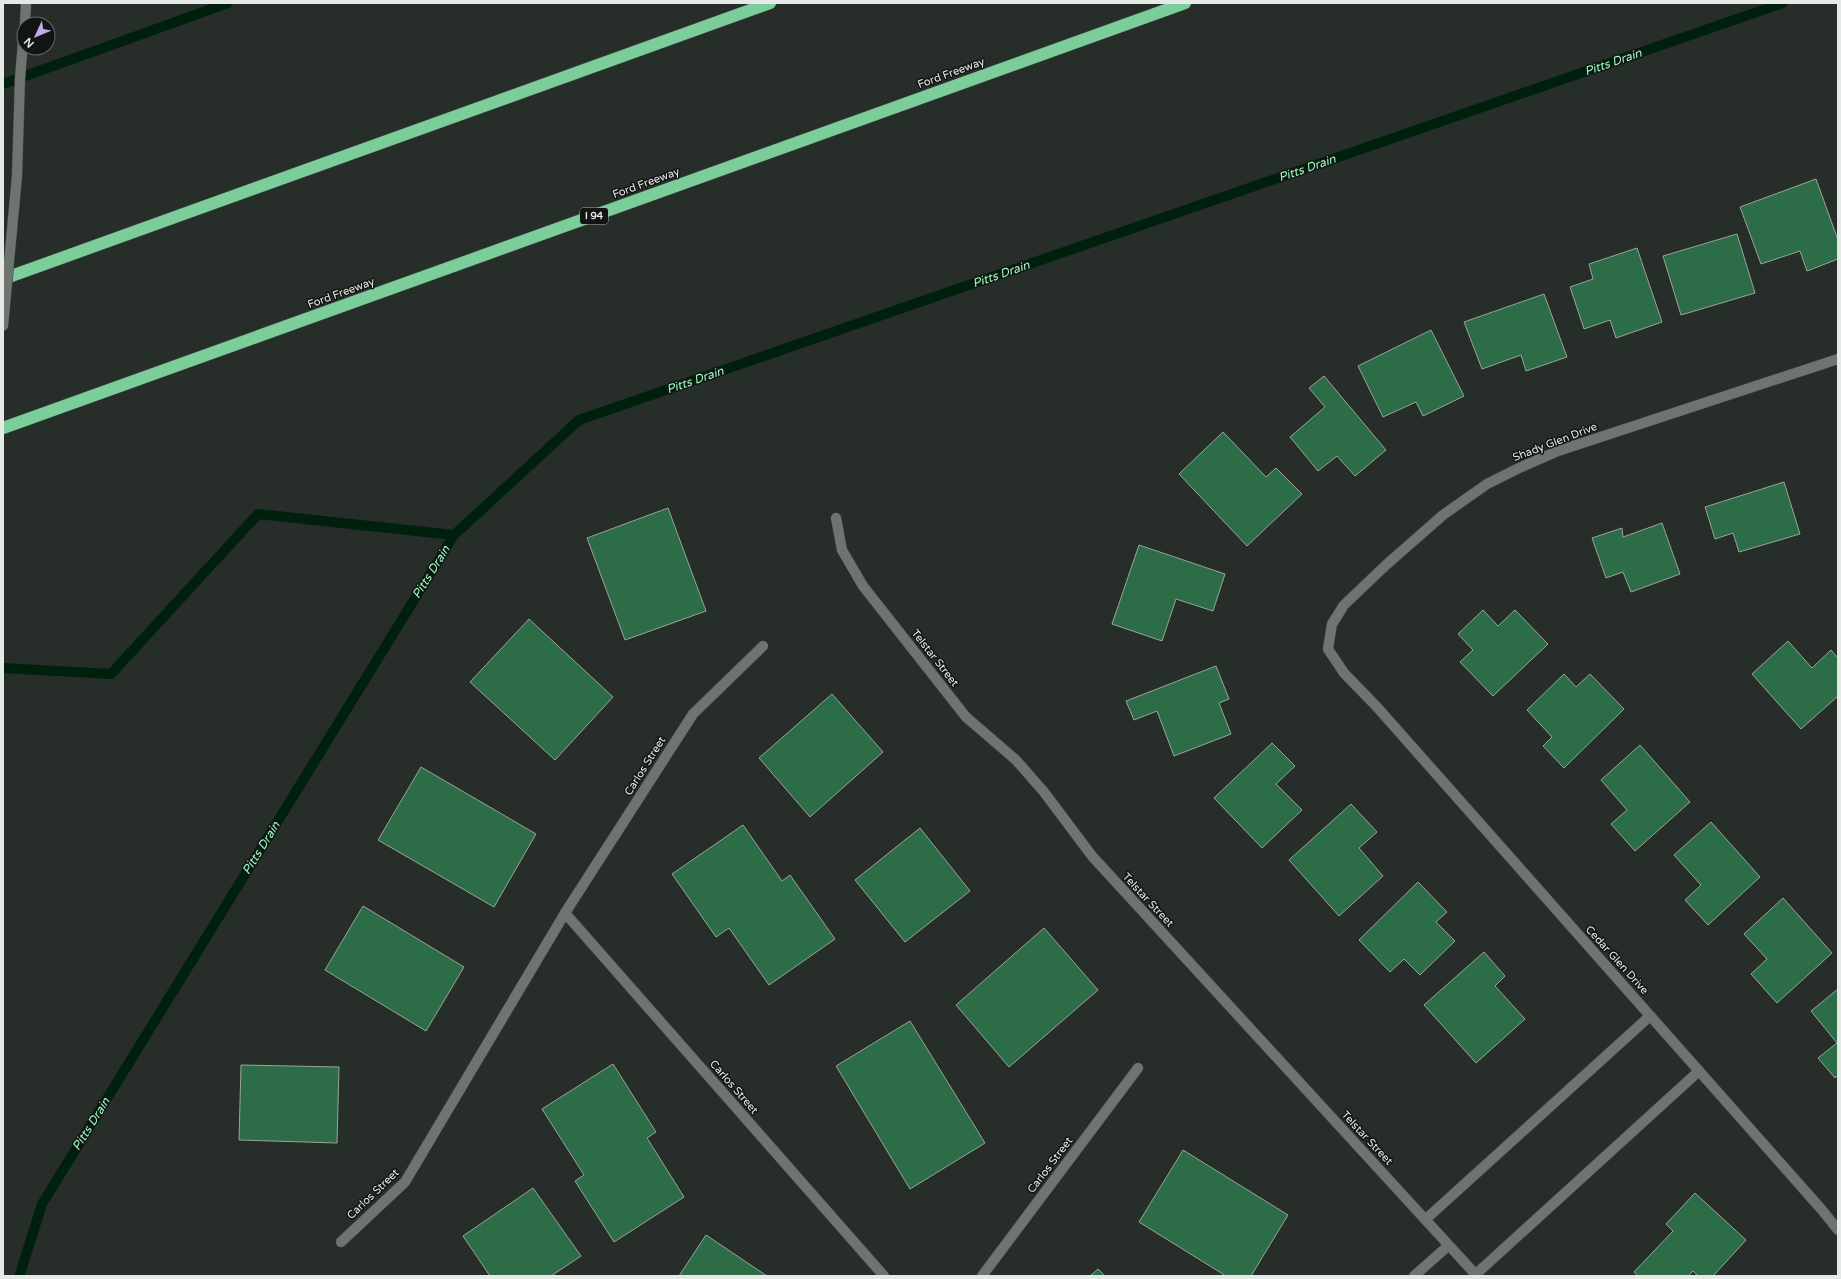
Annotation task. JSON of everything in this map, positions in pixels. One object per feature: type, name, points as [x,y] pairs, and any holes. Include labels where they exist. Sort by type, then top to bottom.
[{"type":"highway","points":[[3,279],[770,3]]},
{"type":"highway","name":"Ford Freeway","points":[[3,428],[1185,3]]},
{"type":"street","points":[[25,16],[26,3]]},
{"type":"street","points":[[3,326],[17,176],[22,56]]},
{"type":"street","name":"Shady Glen Drive","points":[[1377,708],[1344,673],[1328,650],[1332,624],[1344,605],[1386,565],[1443,515],[1487,484],[1558,451],[1838,359]]},
{"type":"street","name":"Telstar Street","points":[[836,518],[842,550],[863,586],[966,717],[1016,760],[1044,792],[1092,856],[1476,1275]]},
{"type":"street","name":"Carlos Street","points":[[341,1242],[405,1182],[565,913],[693,714],[763,646]]},
{"type":"street","name":"Cedar Glen Drive","points":[[1377,708],[1700,1071],[1838,1230]]},
{"type":"street","name":"Carlos Street","points":[[565,913],[884,1276]]},
{"type":"street","points":[[1426,1219],[1650,1016]]},
{"type":"street","name":"Carlos Street","points":[[982,1276],[1138,1068]]},
{"type":"street","points":[[1476,1275],[1700,1071]]},
{"type":"street","points":[[1414,1276],[1448,1246]]},
{"type":"building","points":[[1816,179],[1838,240],[1838,259],[1807,271],[1800,251],[1761,264],[1740,207]]},
{"type":"building","points":[[1737,234],[1755,293],[1681,315],[1663,256]]},
{"type":"building","points":[[1637,248],[1662,322],[1616,338],[1610,320],[1584,329],[1570,287],[1593,279],[1589,264]]},
{"type":"building","points":[[1544,294],[1567,357],[1526,371],[1521,355],[1482,369],[1464,322]]},
{"type":"building","points":[[1431,330],[1464,396],[1423,416],[1416,402],[1383,417],[1358,366]]},
{"type":"building","points":[[1324,376],[1386,450],[1355,476],[1337,456],[1318,471],[1290,437],[1325,407],[1309,388]]},
{"type":"building","points":[[1223,432],[1266,477],[1276,468],[1302,494],[1247,546],[1179,474]]},
{"type":"building","points":[[1784,482],[1800,534],[1739,552],[1733,533],[1715,539],[1705,507]]},
{"type":"building","points":[[668,508],[706,611],[625,640],[587,538]]},
{"type":"building","points":[[1662,523],[1680,574],[1631,592],[1623,572],[1606,578],[1592,538],[1622,528],[1623,537]]},
{"type":"building","points":[[1139,545],[1225,574],[1213,611],[1176,599],[1162,641],[1112,624]]},
{"type":"building","points":[[1483,610],[1498,626],[1515,610],[1548,644],[1493,696],[1460,662],[1473,650],[1458,634]]},
{"type":"building","points":[[529,619],[613,697],[555,760],[470,682]]},
{"type":"building","points":[[1788,641],[1812,668],[1831,650],[1838,658],[1838,696],[1801,729],[1752,674]]},
{"type":"building","points":[[1216,666],[1229,699],[1219,703],[1231,734],[1174,756],[1157,711],[1134,720],[1126,701]]},
{"type":"building","points":[[1564,674],[1576,687],[1590,674],[1624,709],[1564,768],[1543,746],[1552,737],[1527,710]]},
{"type":"building","points":[[832,694],[883,752],[810,817],[759,758]]},
{"type":"building","points":[[1272,743],[1295,766],[1276,784],[1302,810],[1262,848],[1214,798]]},
{"type":"building","points":[[1640,745],[1690,802],[1635,851],[1611,824],[1627,810],[1601,780]]},
{"type":"building","points":[[421,767],[536,834],[494,907],[378,840]]},
{"type":"building","points":[[1351,804],[1377,832],[1359,848],[1383,876],[1339,916],[1289,860]]},
{"type":"building","points":[[1711,822],[1760,877],[1708,925],[1685,900],[1701,885],[1674,855]]},
{"type":"building","points":[[743,825],[782,881],[790,875],[835,939],[769,985],[729,928],[716,937],[672,874]]},
{"type":"building","points":[[920,828],[970,891],[905,942],[855,880]]},
{"type":"building","points":[[1418,882],[1447,912],[1436,922],[1455,941],[1420,975],[1404,959],[1390,972],[1359,940]]},
{"type":"building","points":[[1783,898],[1832,953],[1777,1003],[1751,974],[1767,959],[1744,934]]},
{"type":"building","points":[[363,906],[464,967],[426,1031],[325,970]]},
{"type":"building","points":[[1044,928],[1098,990],[1009,1067],[956,1005]]},
{"type":"building","points":[[1484,952],[1505,976],[1495,986],[1525,1019],[1476,1063],[1424,1005]]},
{"type":"building","points":[[1838,989],[1838,1075],[1835,1078],[1818,1058],[1837,1043],[1811,1011]]},
{"type":"building","points":[[910,1021],[985,1143],[910,1189],[836,1066]]},
{"type":"building","points":[[613,1064],[656,1132],[647,1138],[684,1197],[614,1242],[575,1181],[584,1175],[542,1109]]},
{"type":"building","points":[[241,1065],[339,1067],[337,1143],[239,1140]]},
{"type":"building","points":[[1183,1150],[1288,1215],[1251,1276],[1226,1276],[1139,1222]]},
{"type":"building","points":[[533,1188],[581,1256],[551,1276],[490,1276],[463,1236]]},
{"type":"building","points":[[1695,1193],[1746,1240],[1713,1276],[1698,1276],[1693,1271],[1688,1276],[1638,1276],[1634,1272],[1673,1231],[1666,1224]]},
{"type":"building","points":[[706,1235],[767,1276],[679,1276]]},
{"type":"building","points":[[1098,1269],[1105,1276],[1090,1276]]},
{"type":"waterway","points":[[3,84],[228,3]]},
{"type":"waterway","name":"Pitts Drain","points":[[20,1274],[42,1204],[454,535],[579,420],[1783,3]]},
{"type":"waterway","points":[[3,668],[111,674],[258,514],[454,535]]}]
